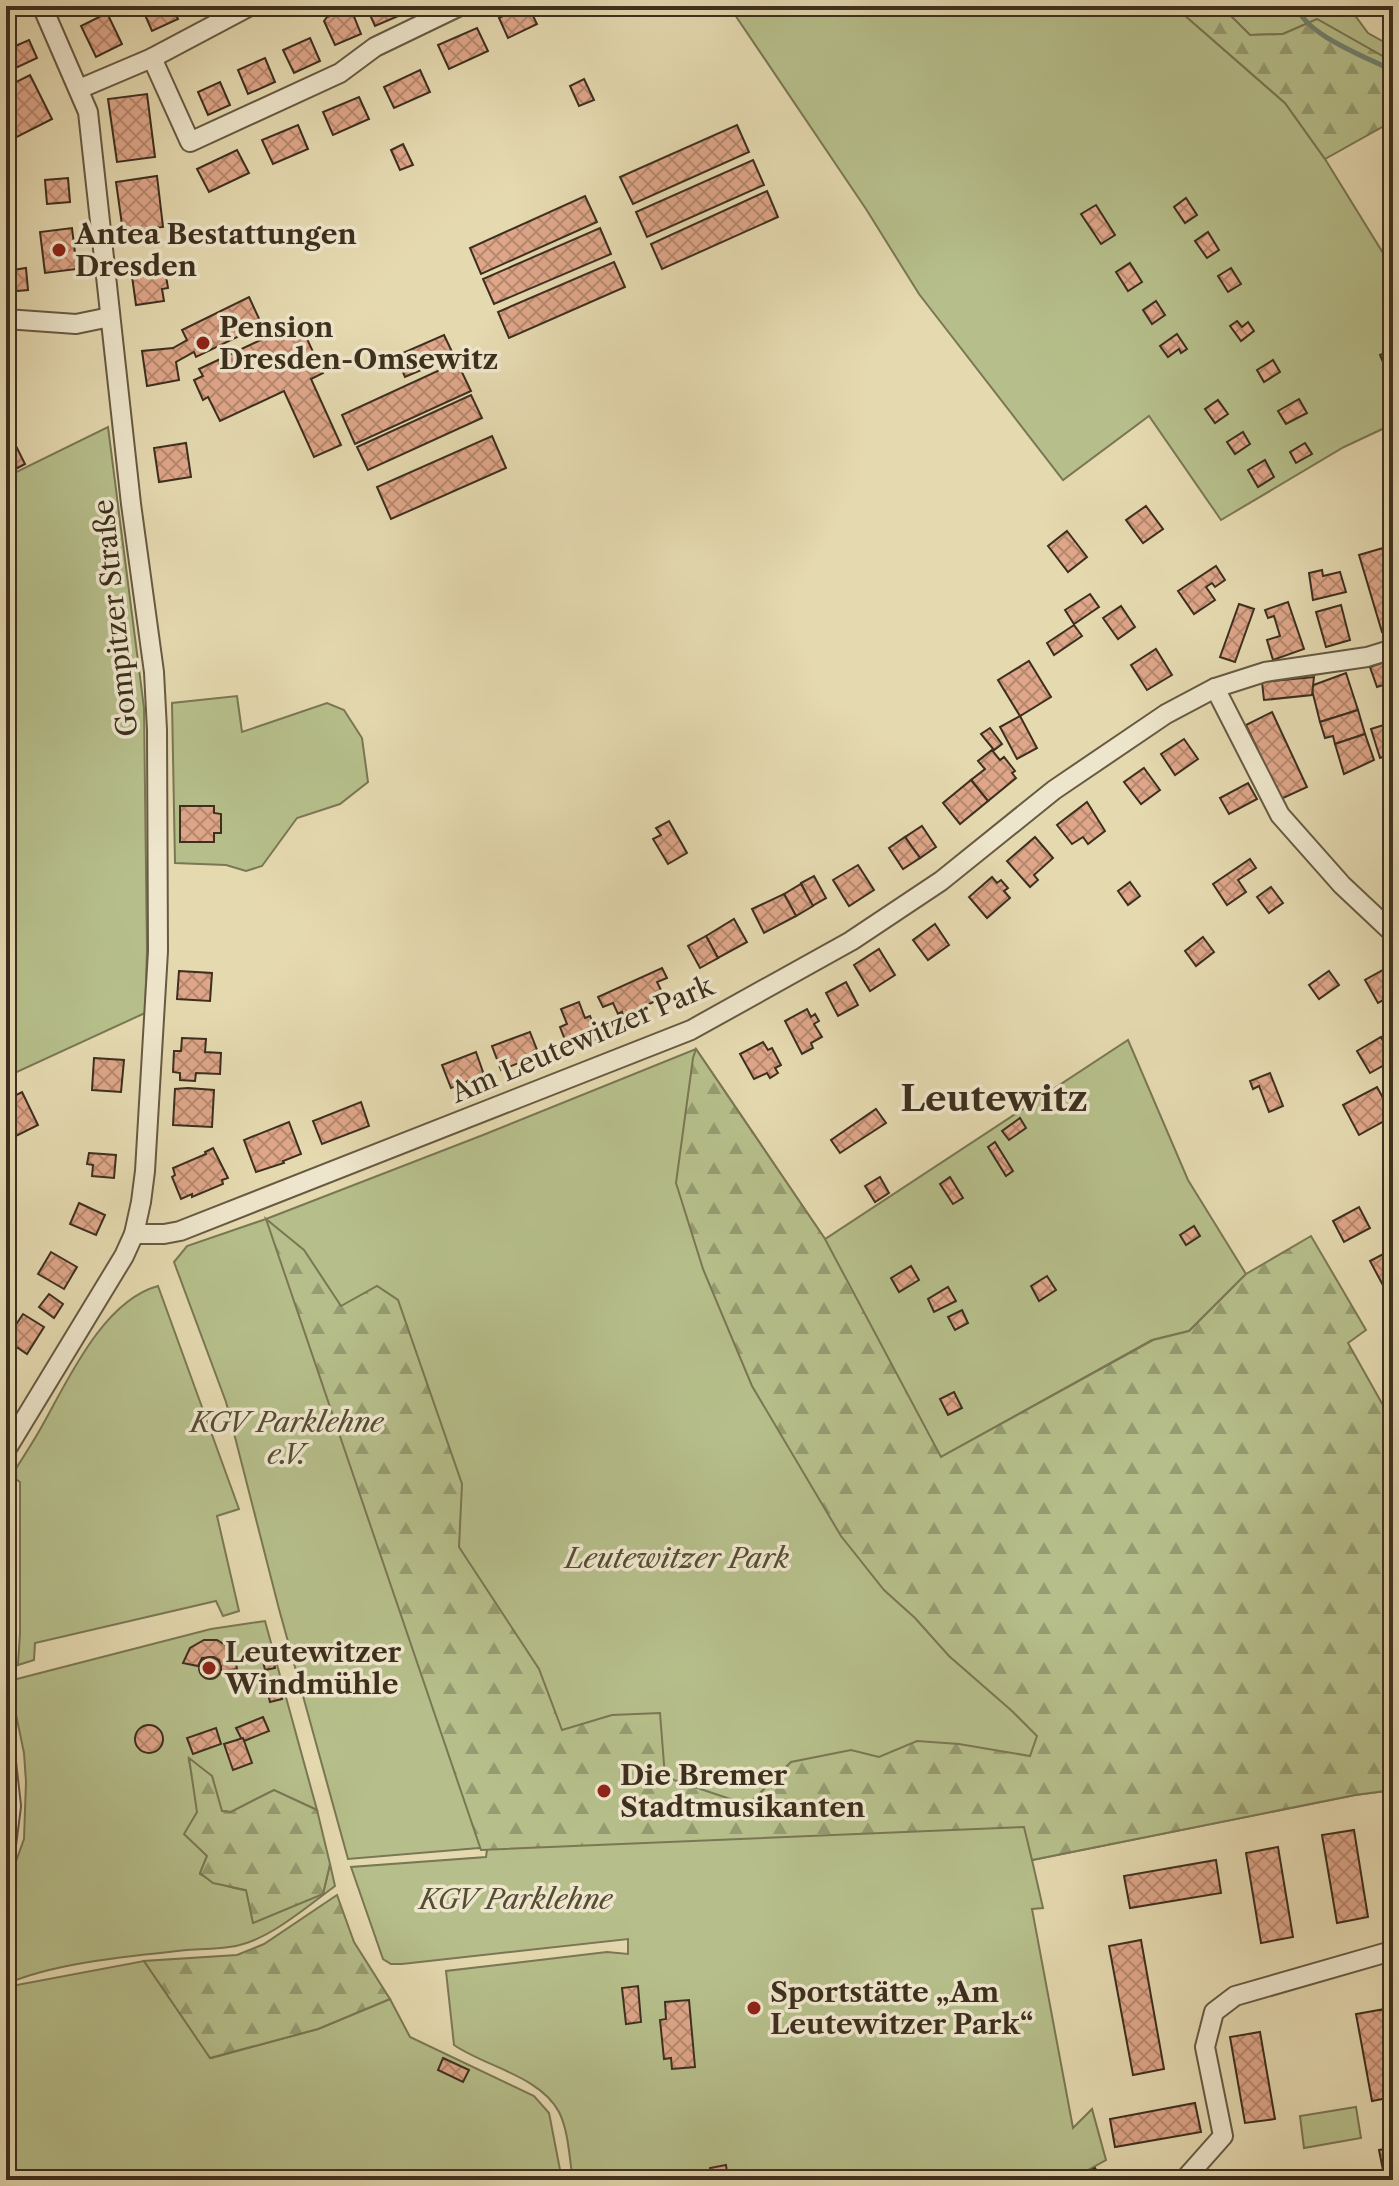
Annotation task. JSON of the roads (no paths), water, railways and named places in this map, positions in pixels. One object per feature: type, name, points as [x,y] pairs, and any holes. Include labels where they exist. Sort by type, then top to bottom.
[{"type":"street","name":"Gompitzer Straße","points":[[6,1450],[112,1280],[134,1234],[145,1171],[157,1002],[157,718],[88,112],[42,6]]},
{"type":"street","points":[[79,89],[152,58],[250,6]]},
{"type":"street","points":[[152,58],[190,142],[340,73],[375,47],[460,6]]},
{"type":"street","points":[[6,319],[76,324],[110,317]]},
{"type":"street","name":"Am Leutewitzer Park","points":[[134,1234],[180,1231],[691,1030],[851,941],[941,881],[1054,790],[1166,714],[1215,688],[1265,672],[1367,657],[1393,649]]},
{"type":"street","points":[[1215,688],[1280,815],[1342,885],[1393,933]]},
{"type":"street","points":[[6,1762],[11,1806],[6,1845]]},
{"type":"street","points":[[1184,2180],[1223,2136],[1205,2047],[1214,2012],[1235,1996],[1388,1952],[1393,1955]]},
{"type":"waterway","points":[[1296,6],[1302,17],[1324,36],[1393,71]]},
{"type":"place","name":"Antea Bestattungen Dresden","points":[[59,250]]},
{"type":"place","name":"Pension Dresden-Omsewitz","points":[[203,343]]},
{"type":"place","name":"Leutewitzer Windmühle","points":[[209,1668]]},
{"type":"place","name":"Die Bremer Stadtmusikanten","points":[[604,1791]]},
{"type":"place","name":"Sportstätte „Am Leutewitzer Park“","points":[[754,2008]]},
{"type":"district","name":"Leutewitz","points":[[994,1098]]},
{"type":"park label","name":"KGV Parklehne e.V.","points":[[287,1438]]},
{"type":"park label","name":"Leutewitzer Park","points":[[677,1558]]},
{"type":"park label","name":"KGV Parklehne","points":[[516,1899]]}]
